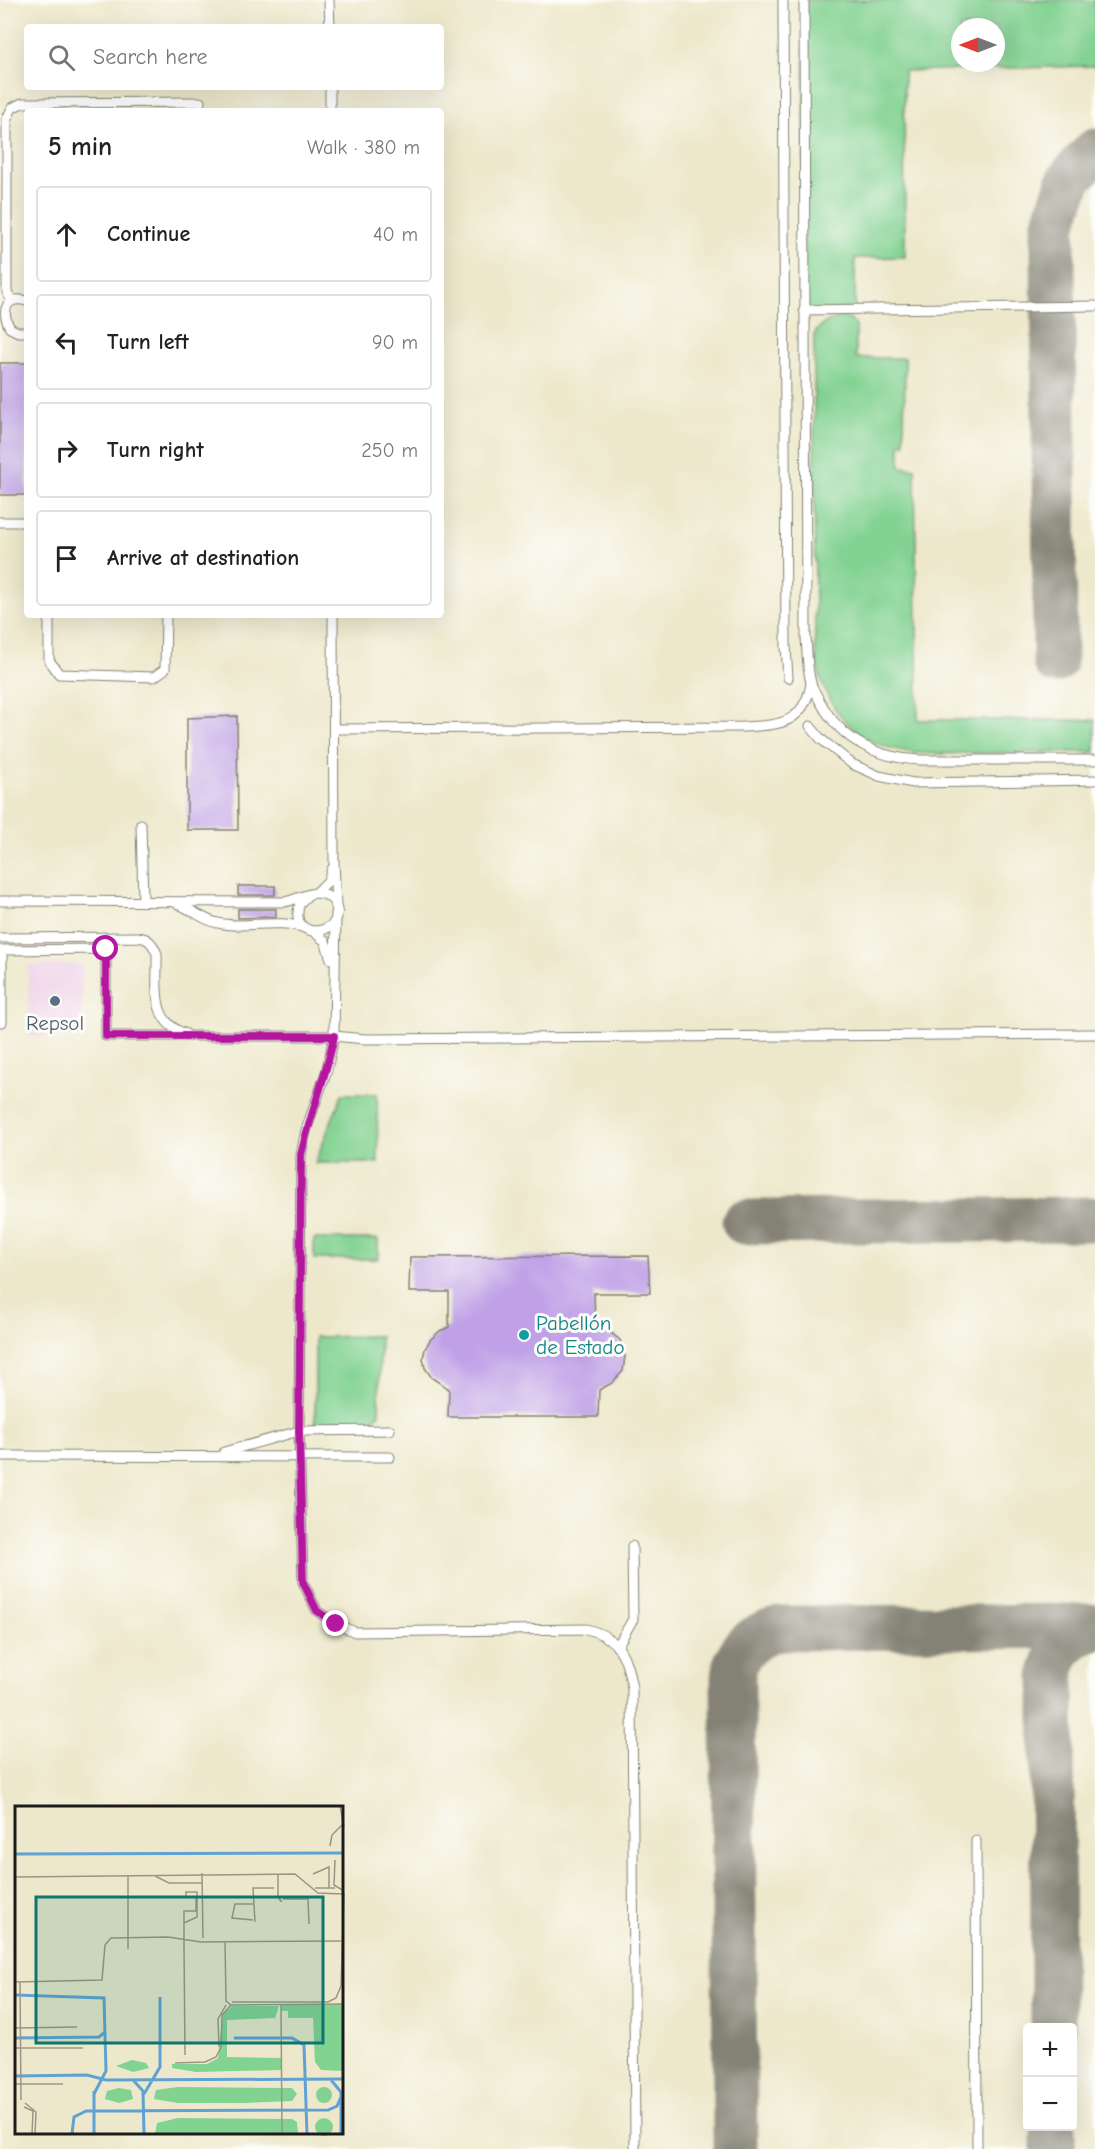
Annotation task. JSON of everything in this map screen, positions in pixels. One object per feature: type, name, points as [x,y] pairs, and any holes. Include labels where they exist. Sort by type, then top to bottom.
[{"type":"lane","points":[[329,0],[330,24]]},
{"type":"lane","points":[[783,0],[788,678]]},
{"type":"lane","points":[[334,729],[742,727],[779,724],[800,711],[809,696],[811,684],[806,637],[804,0]]},
{"type":"lane","points":[[330,90],[330,108]]},
{"type":"lane","points":[[12,301],[7,292],[7,120],[12,108],[22,103],[200,102]]},
{"type":"lane","points":[[24,300],[12,301],[5,312],[10,328],[24,332]]},
{"type":"lane","points":[[804,310],[1095,306]]},
{"type":"lane","points":[[0,334],[10,328]]},
{"type":"lane","points":[[0,522],[24,522]]},
{"type":"lane","points":[[49,618],[49,660],[59,674],[153,677],[165,669],[166,618]]},
{"type":"lane","points":[[333,618],[336,911],[334,1036],[327,1070],[306,1130],[301,1155],[299,1431],[303,1582],[317,1611],[336,1624],[355,1632],[586,1629],[602,1633],[623,1653],[629,1669],[632,1689],[635,2149]]},
{"type":"lane","points":[[811,684],[824,708],[845,733],[870,750],[892,757],[920,760],[1095,760]]},
{"type":"lane","points":[[810,726],[821,739],[852,764],[879,776],[901,781],[913,783],[1095,780]]},
{"type":"lane","points":[[141,824],[143,901]]},
{"type":"lane","points":[[334,861],[328,881],[300,903],[298,915],[302,925],[322,937],[327,944],[334,974]]},
{"type":"lane","points":[[0,901],[168,901],[284,902],[312,894],[329,897],[336,911],[334,922],[320,932],[287,925],[222,924],[207,919],[187,907],[168,901]]},
{"type":"lane","points":[[0,939],[138,937],[146,939],[154,946],[156,954],[158,1005],[161,1014],[165,1021],[177,1031],[194,1036]]},
{"type":"lane","points":[[0,1022],[2,950],[106,949],[106,1036],[334,1036],[389,1039],[1095,1034]]},
{"type":"lane","points":[[213,1455],[299,1431],[390,1430]]},
{"type":"lane","points":[[0,1456],[390,1457]]},
{"type":"lane","points":[[617,1647],[633,1620],[632,1546]]},
{"type":"lane","points":[[976,1841],[976,2149]]},
{"type":"shaded area","name":"Repsol","points":[[82,964],[82,1037],[29,1037],[28,965]]},
{"type":"green space","points":[[804,0],[1095,0],[1095,66],[1005,68],[1005,18],[951,18],[951,70],[904,71],[905,257],[855,258],[855,309],[804,310]]},
{"type":"green space","points":[[840,317],[850,319],[856,326],[856,358],[905,358],[904,444],[900,443],[900,467],[915,468],[918,720],[1095,720],[1095,752],[940,754],[898,750],[864,737],[839,714],[830,700],[818,667],[815,649],[814,335],[825,323]]},
{"type":"green space","points":[[342,1094],[377,1094],[378,1163],[315,1163]]},
{"type":"green space","points":[[314,1239],[378,1239],[378,1259],[314,1259]]},
{"type":"green space","points":[[380,1336],[379,1413],[373,1420],[364,1423],[315,1424],[315,1337]]},
{"type":"building","points":[[0,363],[24,363],[24,495],[0,495]]},
{"type":"building","points":[[237,716],[238,830],[187,830],[187,718]]},
{"type":"building","points":[[238,886],[275,886],[275,895],[238,895]]},
{"type":"building","points":[[238,909],[276,909],[276,917],[238,918]]},
{"type":"building","name":"Pabellón de Estado","points":[[648,1256],[650,1293],[594,1293],[595,1327],[606,1329],[620,1340],[625,1356],[623,1371],[612,1383],[599,1390],[598,1417],[448,1417],[449,1389],[432,1378],[425,1368],[423,1358],[430,1340],[449,1327],[449,1292],[409,1292],[410,1257]]},
{"type":"taxiway","points":[[1055,661],[1053,227],[1070,178],[1095,151]]},
{"type":"taxiway","points":[[744,1222],[1095,1219]]},
{"type":"taxiway","points":[[735,2149],[733,1679],[734,1669],[741,1652],[762,1634],[780,1628],[1095,1626]]},
{"type":"taxiway","points":[[1053,2023],[1052,1670],[1054,1662],[1067,1642],[1095,1627]]},
{"type":"taxiway","points":[[1053,2131],[1053,2149]]},
{"type":"place","name":"Repsol","points":[[55,1001]]},
{"type":"place","name":"Pabellón de Estado","points":[[524,1335]]},
{"type":"route","points":[[106,949],[106,1036],[334,1036],[327,1070],[306,1130],[301,1155],[299,1431],[303,1582],[317,1611],[336,1624]]}]
